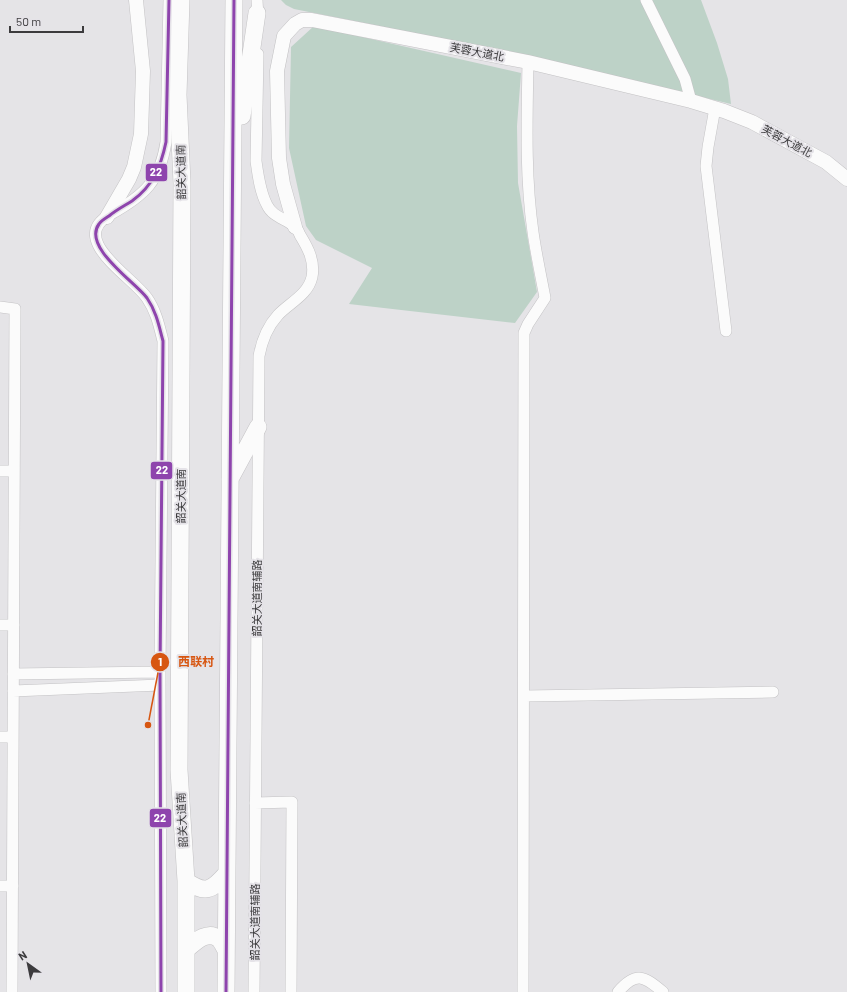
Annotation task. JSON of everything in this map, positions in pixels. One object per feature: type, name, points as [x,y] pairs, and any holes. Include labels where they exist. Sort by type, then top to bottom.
[{"type":"highway","name":"韶关大道南","points":[[181,0],[178,95],[182,183],[179,770],[186,881],[186,992]]},
{"type":"highway","points":[[226,992],[234,0]]},
{"type":"highway","points":[[233,178],[257,6]]},
{"type":"highway","points":[[229,481],[258,427]]},
{"type":"highway","points":[[186,881],[196,888],[205,890],[217,884],[226,874]]},
{"type":"highway","points":[[186,950],[198,940],[208,936],[218,939],[226,950]]},
{"type":"main road","points":[[106,217],[129,179],[134,167],[141,134],[143,71],[136,0]]},
{"type":"main road","points":[[180,38],[188,0]]},
{"type":"main road","name":"芙蓉大道北","points":[[296,227],[283,184],[279,158],[277,71],[284,36],[295,24],[302,20],[312,20],[528,62],[692,101],[752,122],[826,162],[847,178]]},
{"type":"street","points":[[161,992],[160,672],[163,341],[158,321],[147,298],[139,288],[105,256],[97,243],[96,230],[106,217],[124,207],[143,193],[157,174],[162,163],[166,142],[169,0]]},
{"type":"street","points":[[646,0],[685,79],[692,101]]},
{"type":"street","points":[[257,6],[256,161],[258,177],[267,206],[278,217],[296,227]]},
{"type":"street","points":[[523,992],[524,333],[528,324],[545,298],[533,232],[528,175],[528,62]]},
{"type":"street","points":[[715,108],[706,166],[726,331]]},
{"type":"street","name":"韶关大道南辅路","points":[[254,992],[259,356],[262,341],[269,327],[278,315],[310,285],[313,264],[308,248],[296,227]]},
{"type":"street","points":[[0,307],[15,309],[12,992]]},
{"type":"street","points":[[0,471],[14,471]]},
{"type":"street","points":[[0,625],[14,625]]},
{"type":"street","points":[[13,674],[160,672]]},
{"type":"street","points":[[13,691],[160,685]]},
{"type":"street","points":[[524,696],[773,692]]},
{"type":"street","points":[[0,737],[13,737]]},
{"type":"street","points":[[256,802],[292,802],[291,992]]},
{"type":"street","points":[[0,886],[13,886]]},
{"type":"street","points":[[618,992],[627,982],[638,978],[651,982],[663,992]]},
{"type":"green space","points":[[281,0],[701,0],[717,43],[728,79],[731,104],[530,56],[294,9],[286,5]]},
{"type":"green space","points":[[314,26],[521,73],[517,126],[518,183],[537,292],[515,323],[349,304],[372,268],[316,240],[306,226],[289,148],[291,47]]},
{"type":"transit line","name":"22","points":[[161,992],[160,672],[163,341],[153,308],[147,298],[112,264],[98,243],[96,233],[101,222],[132,201],[145,189],[155,175],[162,159],[166,142],[169,0]]},
{"type":"transit line","name":"22","points":[[226,992],[234,0]]},
{"type":"place","name":"西联村","points":[[148,725]]}]
